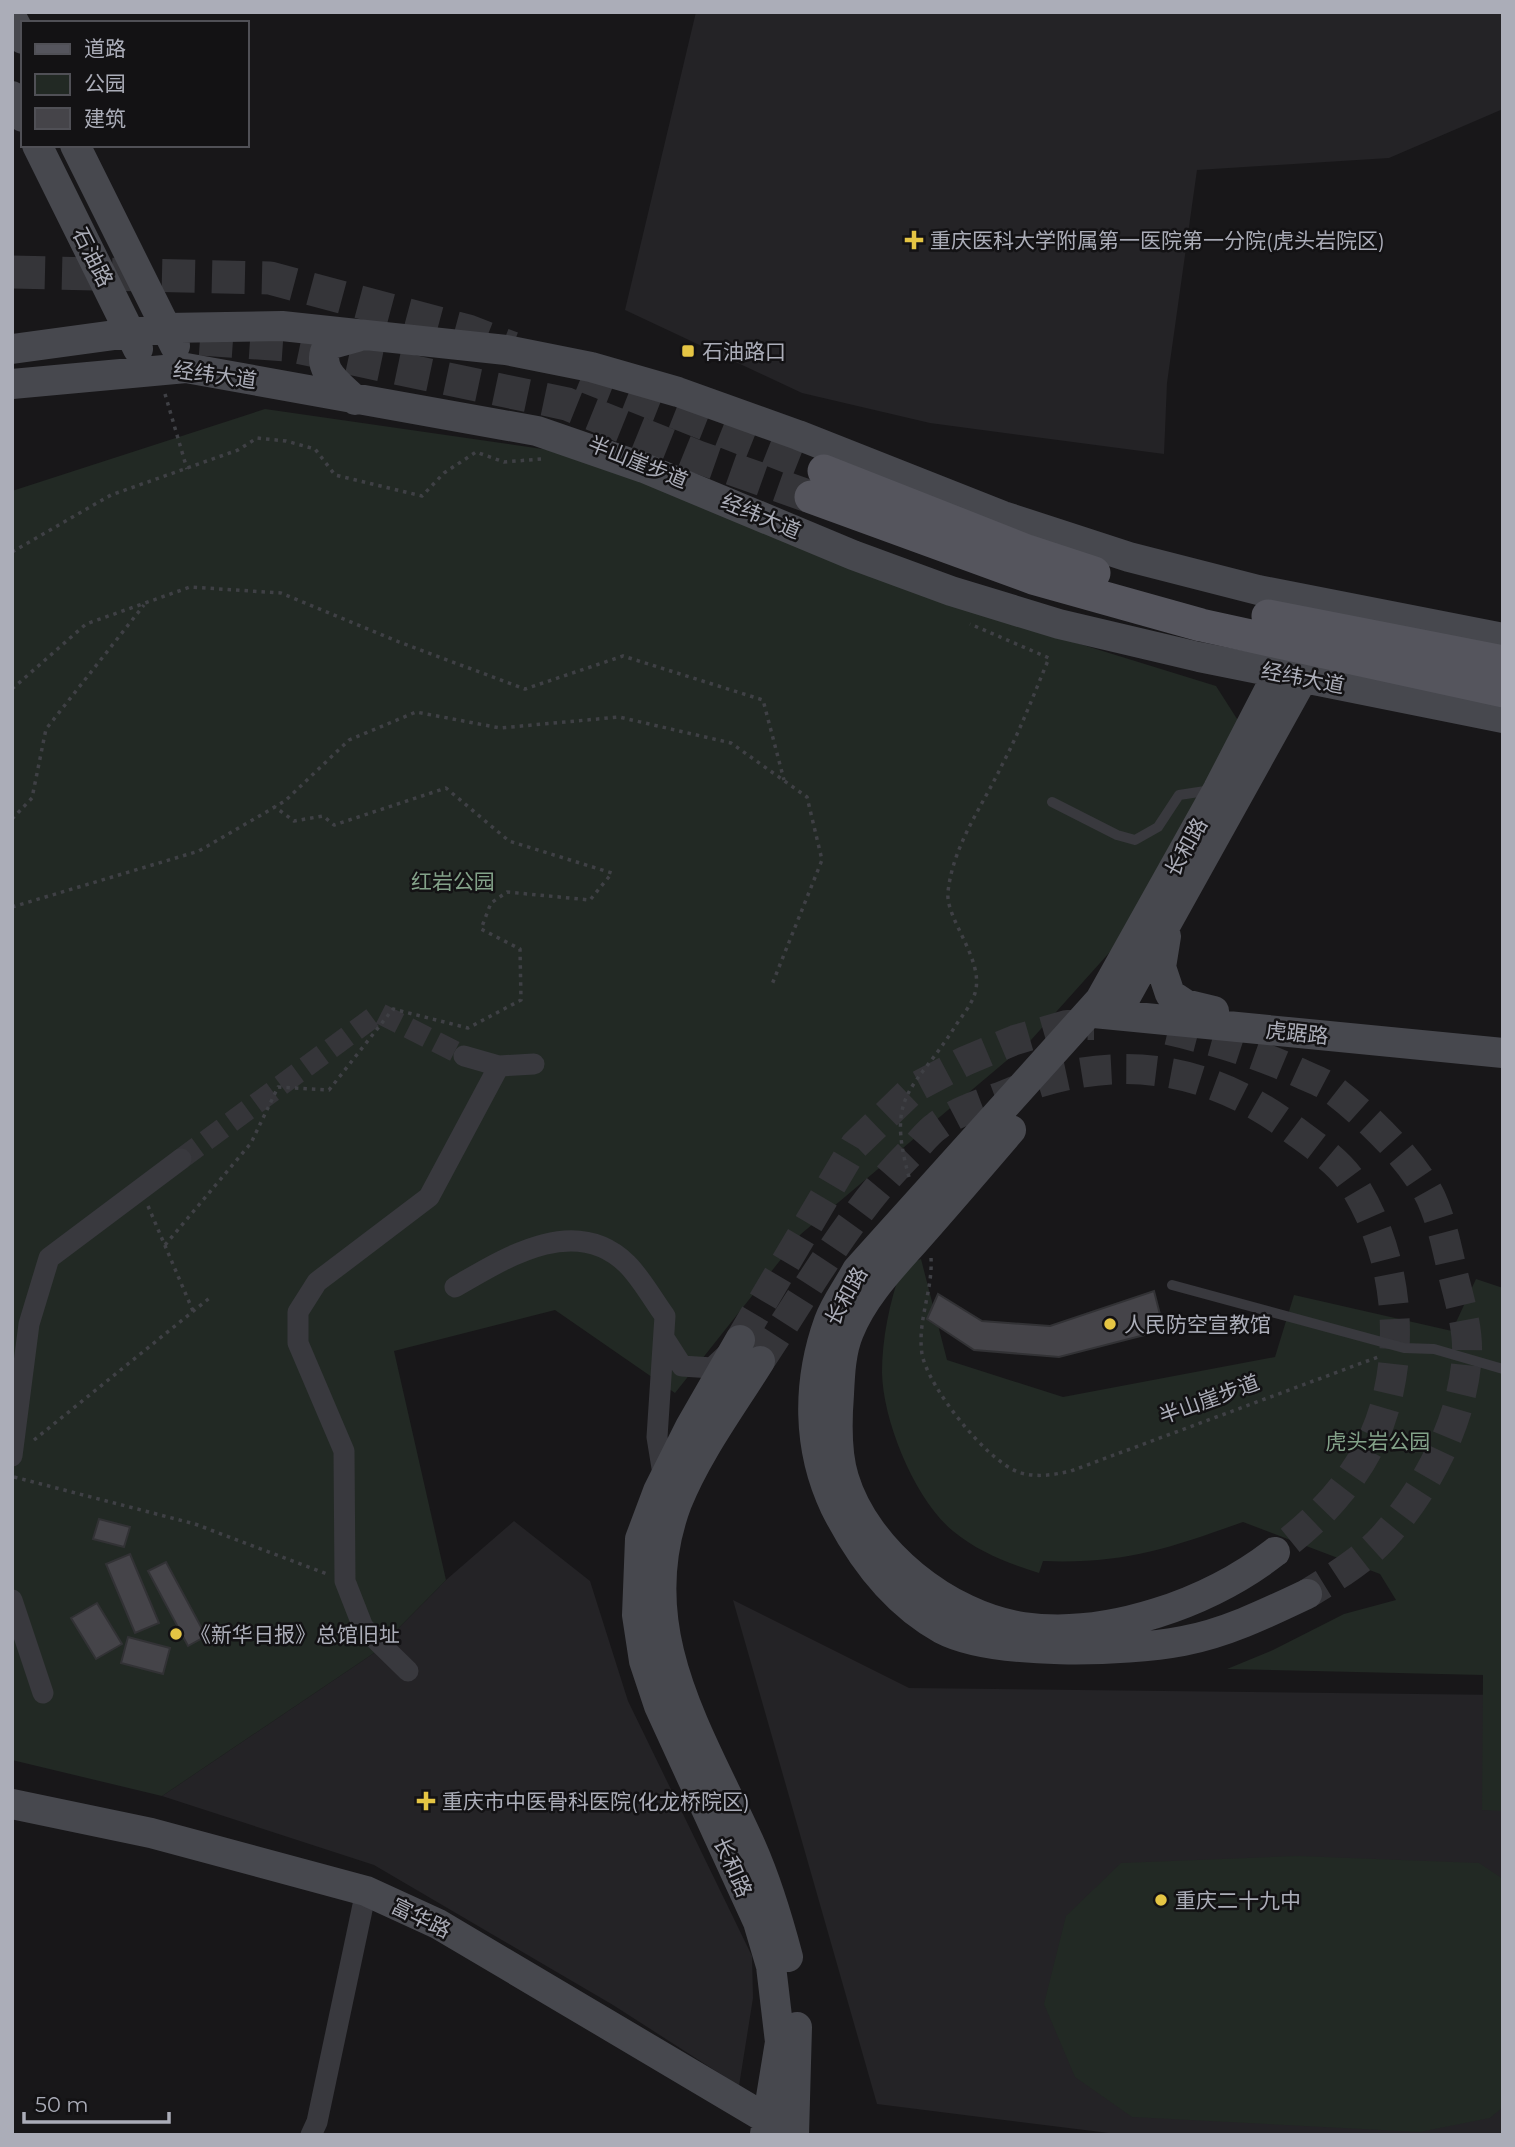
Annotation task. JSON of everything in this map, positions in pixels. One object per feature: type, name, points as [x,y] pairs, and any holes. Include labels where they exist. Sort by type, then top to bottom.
[{"type":"main road","points":[[12,18],[21,35]]},
{"type":"main road","points":[[12,96],[21,113]]},
{"type":"main road","name":"石油路","points":[[38,147],[131,333],[165,368]]},
{"type":"main road","name":"石油路","points":[[76,147],[166,328],[165,368]]},
{"type":"main road","name":"经纬大道","points":[[12,349],[166,328],[282,326],[359,337],[506,350],[591,367],[678,391],[799,435],[1003,516],[1129,557],[1271,593],[1503,638]]},
{"type":"main road","points":[[355,400],[329,374],[324,358],[328,345],[359,337]]},
{"type":"main road","name":"经纬大道","points":[[12,384],[165,368],[488,421],[550,435],[644,468],[853,555],[951,591],[1059,624],[1290,676],[1503,718]]},
{"type":"main road","points":[[1503,662],[1208,604],[1113,579],[818,484],[1046,582],[1201,625],[1503,691]]},
{"type":"main road","name":"长和路","points":[[1290,676],[1218,789],[1106,1007],[857,1270],[835,1309],[817,1360],[812,1405],[816,1447],[826,1488],[846,1528],[872,1568],[899,1597],[943,1629],[991,1643],[1031,1650],[1182,1641],[1226,1629],[1307,1594]]},
{"type":"main road","name":"长和路","points":[[1275,1552],[1244,1576],[1208,1595],[1162,1611],[1073,1629],[1024,1627],[990,1619],[955,1604],[920,1578],[888,1550],[864,1520],[844,1479],[838,1409],[841,1365],[849,1331],[877,1284],[1106,1007],[1177,907],[1290,676]]},
{"type":"main road","points":[[1177,907],[1164,946],[1161,967],[1165,985],[1176,1000],[1214,1011]]},
{"type":"main road","name":"虎踞路","points":[[1106,1007],[1214,1011],[1503,1037]]},
{"type":"main road","name":"虎踞路","points":[[1106,1007],[1503,1053]]},
{"type":"main road","name":"长和路","points":[[750,1350],[664,1480],[640,1539],[637,1615],[644,1661],[659,1706],[758,1922],[771,1966],[780,2042],[768,2131]]},
{"type":"main road","name":"长和路","points":[[750,1350],[713,1436],[678,1503],[664,1550],[661,1615],[680,1696],[752,1848],[777,1913],[790,1967],[798,2039],[793,2135]]},
{"type":"main road","name":"富华路","points":[[12,1804],[151,1833],[438,1924],[768,2131]]},
{"type":"main road","name":"富华路","points":[[12,1817],[364,1899]]},
{"type":"street","points":[[464,1056],[499,1066],[534,1064]]},
{"type":"street","points":[[408,1671],[363,1627],[345,1581],[344,1451],[298,1343],[298,1312],[317,1282],[429,1197],[499,1066]]},
{"type":"street","points":[[18,1452],[29,1324],[49,1258],[181,1159]]},
{"type":"street","points":[[455,1287],[519,1250],[569,1240],[604,1247],[627,1264],[665,1316],[657,1437],[664,1480]]},
{"type":"street","points":[[664,1338],[682,1366],[698,1369],[712,1368],[750,1350]]},
{"type":"street","points":[[12,1600],[43,1693]]},
{"type":"street","points":[[311,2135],[317,2122],[364,1899]]},
{"type":"lane","points":[[1052,802],[1117,835],[1135,840],[1158,827],[1179,795],[1218,789]]},
{"type":"lane","points":[[1172,1285],[1404,1348],[1434,1349],[1503,1369]]},
{"type":"path","points":[[165,368],[165,397],[187,469]]},
{"type":"path","points":[[12,552],[111,495],[238,450],[257,438],[286,441],[315,449],[335,475],[422,496],[444,473],[476,452],[504,462],[542,458]]},
{"type":"path","points":[[12,689],[86,624],[190,587],[281,593],[399,642],[525,689],[623,656],[763,701],[785,782]]},
{"type":"path","points":[[12,819],[32,798],[47,729],[145,603]]},
{"type":"path","points":[[933,1056],[947,1039],[976,992],[975,967],[948,896],[952,863],[1003,765],[1049,658],[964,622]]},
{"type":"path","points":[[12,907],[199,851],[275,807],[349,740],[416,712],[500,728],[620,717],[731,743],[807,797],[822,860],[771,988]]},
{"type":"path","points":[[165,1245],[251,1143],[278,1087],[329,1090],[393,1009],[468,1028],[521,1000],[520,949],[481,929],[491,903],[508,892],[590,900],[612,873],[509,841],[446,788],[334,825],[323,816],[294,821],[275,807]]},
{"type":"path","points":[[141,1189],[192,1311]]},
{"type":"path","points":[[18,1452],[212,1296]]},
{"type":"path","name":"半山崖步道","points":[[951,1408],[978,1444],[995,1457],[1017,1472],[1046,1476],[1071,1471],[1404,1348]]},
{"type":"path","points":[[12,1476],[195,1524],[345,1581]]},
{"type":"shaded area","name":"重庆医科大学附属第一医院第一分院(虎头岩院区)","points":[[696,12],[1503,12],[1503,109],[1389,158],[1197,170],[1167,383],[1164,454],[930,423],[802,393],[625,310]]},
{"type":"shaded area","name":"重庆市中医骨科医院(化龙桥院区)","points":[[514,1521],[590,1581],[628,1701],[752,1956],[753,1998],[739,2086],[613,2005],[374,1865],[162,1796],[374,1653],[446,1580]]},
{"type":"shaded area","name":"重庆二十九中","points":[[733,1600],[909,1688],[1503,1695],[1503,2135],[1125,2135],[877,2104]]},
{"type":"green space","name":"红岩公园","points":[[265,409],[605,458],[928,597],[1216,686],[1239,722],[1117,944],[1031,1040],[801,1234],[675,1393],[555,1310],[394,1351],[446,1580],[374,1653],[162,1796],[12,1760],[12,491]]},
{"type":"green space","name":"虎头岩公园","points":[[921,1259],[947,1360],[1063,1397],[1275,1357],[1294,1295],[1452,1331],[1476,1279],[1503,1288],[1503,1811],[1482,1810],[1483,1675],[1227,1669],[1273,1650],[1344,1614],[1396,1600],[1380,1574],[1243,1522],[1145,1553],[1098,1560],[1043,1561],[1039,1573],[994,1556],[953,1531],[926,1500],[914,1480],[895,1436],[884,1392],[883,1346],[894,1293],[902,1267]]},
{"type":"green space","points":[[1298,1856],[1479,1863],[1503,1879],[1503,2107],[1490,2118],[1420,2132],[1132,2117],[1075,2077],[1044,2004],[1066,1916],[1121,1863]]},
{"type":"building","name":"人民防空宣教馆","points":[[1154,1291],[1164,1330],[1059,1357],[974,1350],[927,1319],[938,1294],[982,1321],[1050,1326]]},
{"type":"building","points":[[99,1519],[130,1527],[124,1547],[93,1539]]},
{"type":"building","points":[[130,1554],[159,1623],[135,1633],[106,1564]]},
{"type":"building","points":[[166,1562],[206,1636],[188,1646],[148,1571]]},
{"type":"building","points":[[97,1603],[122,1644],[96,1659],[71,1618]]},
{"type":"building","points":[[128,1637],[170,1648],[163,1674],[121,1663]]},
{"type":"tunnel","points":[[12,272],[270,278],[468,331],[512,348]]},
{"type":"tunnel","points":[[200,339],[287,345],[567,404],[698,457],[811,497]]},
{"type":"tunnel","points":[[582,375],[824,471]]},
{"type":"tunnel","points":[[181,1159],[379,1013],[464,1056]]},
{"type":"tunnel","points":[[740,1340],[855,1145],[914,1088],[965,1061],[1015,1040],[1067,1025],[1094,1025]]},
{"type":"tunnel","points":[[1168,1030],[1254,1054],[1322,1083],[1373,1124],[1413,1168],[1431,1198],[1463,1313],[1467,1353],[1459,1403],[1451,1428],[1428,1475],[1399,1519],[1375,1546],[1357,1562],[1307,1594]]},
{"type":"tunnel","points":[[760,1361],[869,1199],[927,1134],[945,1120],[1050,1079],[1087,1072],[1124,1069],[1159,1071],[1228,1091],[1262,1108],[1295,1131],[1326,1154],[1347,1175],[1368,1212],[1381,1244],[1390,1278],[1394,1313],[1395,1348],[1391,1382],[1382,1416],[1369,1447],[1340,1492],[1303,1530],[1275,1552]]},
{"type":"place","name":"重庆医科大学附属第一医院第一分院(虎头岩院区)","points":[[914,240]]},
{"type":"place","name":"石油路口","points":[[688,351]]},
{"type":"place","name":"人民防空宣教馆","points":[[1110,1324]]},
{"type":"place","name":"《新华日报》总馆旧址","points":[[176,1634]]},
{"type":"place","name":"重庆市中医骨科医院(化龙桥院区)","points":[[426,1801]]},
{"type":"place","name":"重庆二十九中","points":[[1161,1900]]}]
